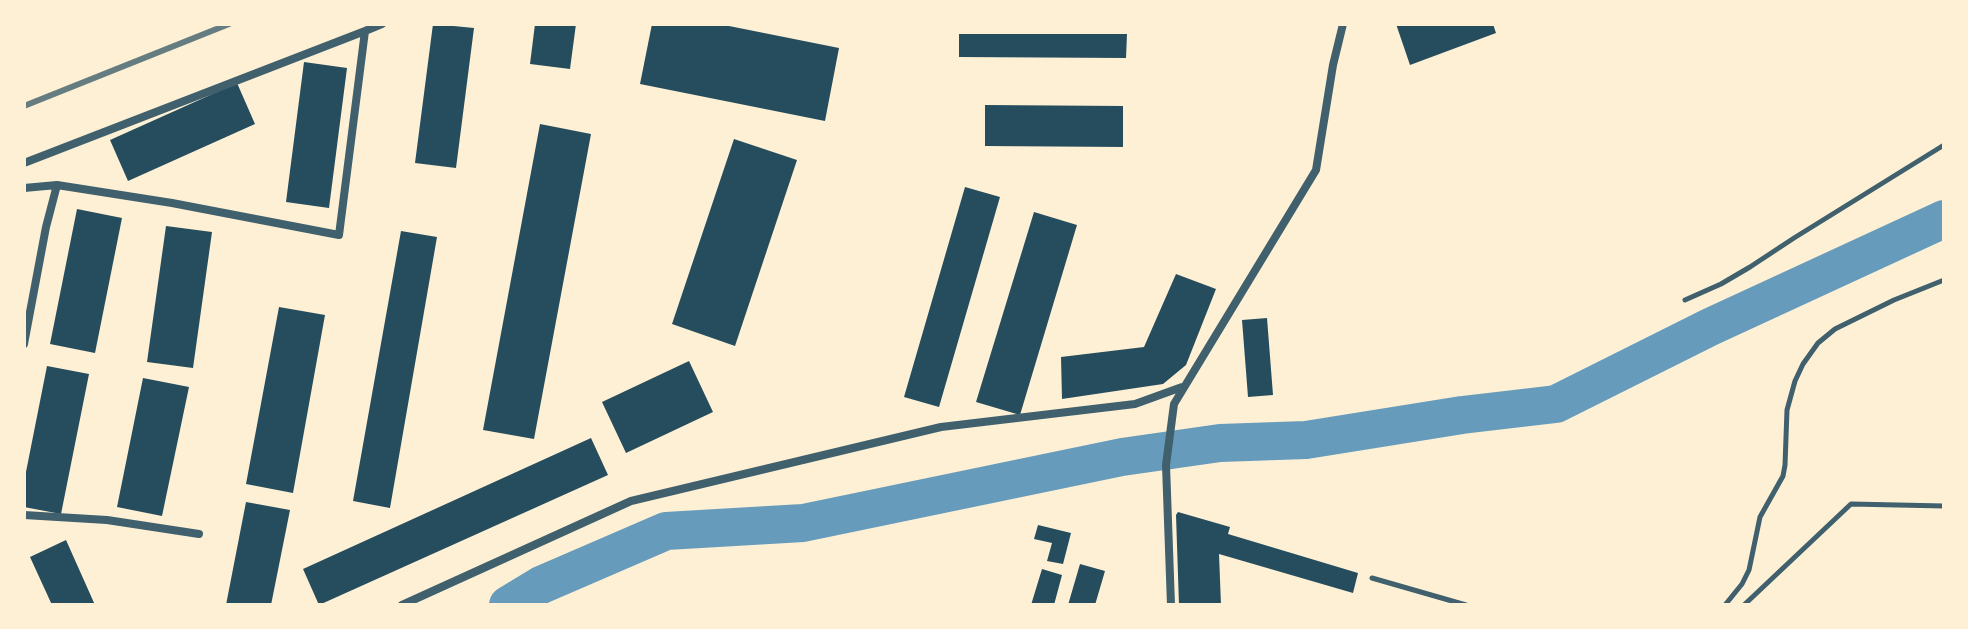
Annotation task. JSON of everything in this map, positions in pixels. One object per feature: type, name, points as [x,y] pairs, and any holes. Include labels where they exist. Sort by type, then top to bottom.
[{"type":"street","points":[[24,163],[382,24]]},
{"type":"street","points":[[1171,605],[1166,465],[1174,404],[1316,170],[1343,24]]},
{"type":"street","points":[[24,188],[57,185],[339,235],[365,31]]},
{"type":"street","points":[[24,344],[57,185]]},
{"type":"street","points":[[402,605],[631,501],[941,427],[1135,404],[1182,387]]},
{"type":"street","points":[[24,515],[107,520],[199,534]]},
{"type":"lane","points":[[1685,300],[1750,267],[1944,145]]},
{"type":"lane","points":[[1725,605],[1749,570],[1760,517],[1783,476],[1787,410],[1803,364],[1818,343],[1835,329],[1944,280]]},
{"type":"lane","points":[[1744,605],[1851,504],[1944,506]]},
{"type":"lane","points":[[1372,578],[1466,605]]},
{"type":"building","points":[[433,24],[474,28],[456,168],[415,163]]},
{"type":"building","points":[[535,24],[576,24],[570,69],[530,64]]},
{"type":"building","points":[[652,24],[719,24],[839,48],[825,121],[640,84]]},
{"type":"building","points":[[1396,24],[1493,24],[1496,33],[1410,65]]},
{"type":"building","points":[[959,34],[1127,34],[1126,58],[959,57]]},
{"type":"building","points":[[304,62],[347,68],[329,208],[286,202]]},
{"type":"building","points":[[237,83],[255,124],[128,181],[110,140]]},
{"type":"building","points":[[985,105],[1123,106],[1123,147],[985,146]]},
{"type":"building","points":[[540,124],[591,134],[534,439],[483,430]]},
{"type":"building","points":[[734,139],[797,160],[735,346],[672,324]]},
{"type":"building","points":[[965,187],[1000,197],[939,407],[904,397]]},
{"type":"building","points":[[77,209],[122,218],[95,353],[50,344]]},
{"type":"building","points":[[1034,212],[1077,225],[1020,415],[976,402]]},
{"type":"building","points":[[166,226],[212,232],[193,368],[147,362]]},
{"type":"building","points":[[401,231],[437,237],[390,508],[353,501]]},
{"type":"building","points":[[1176,274],[1216,289],[1186,365],[1163,384],[1062,399],[1061,357],[1144,347]]},
{"type":"building","points":[[279,307],[325,315],[293,493],[246,484]]},
{"type":"building","points":[[1267,318],[1273,395],[1248,397],[1242,320]]},
{"type":"building","points":[[689,361],[713,412],[626,453],[602,402]]},
{"type":"building","points":[[47,366],[89,374],[61,514],[24,507],[24,482]]},
{"type":"building","points":[[143,378],[189,387],[162,516],[117,507]]},
{"type":"building","points":[[591,438],[608,475],[319,605],[303,569]]},
{"type":"building","points":[[246,502],[290,510],[271,605],[226,605]]},
{"type":"building","points":[[1178,512],[1230,527],[1228,534],[1358,573],[1353,593],[1219,554],[1221,605],[1179,605]]},
{"type":"building","points":[[1038,525],[1071,533],[1063,564],[1047,561],[1052,543],[1034,539]]},
{"type":"building","points":[[66,540],[95,605],[52,605],[30,557]]},
{"type":"building","points":[[1080,564],[1105,571],[1095,605],[1068,605]]},
{"type":"building","points":[[1042,569],[1062,575],[1054,605],[1031,605]]},
{"type":"waterway","points":[[508,605],[541,585],[666,531],[803,523],[1122,457],[1220,443],[1306,440],[1462,415],[1556,404],[1710,327],[1944,219]]},
{"type":"railway","points":[[24,106],[229,24]]}]
